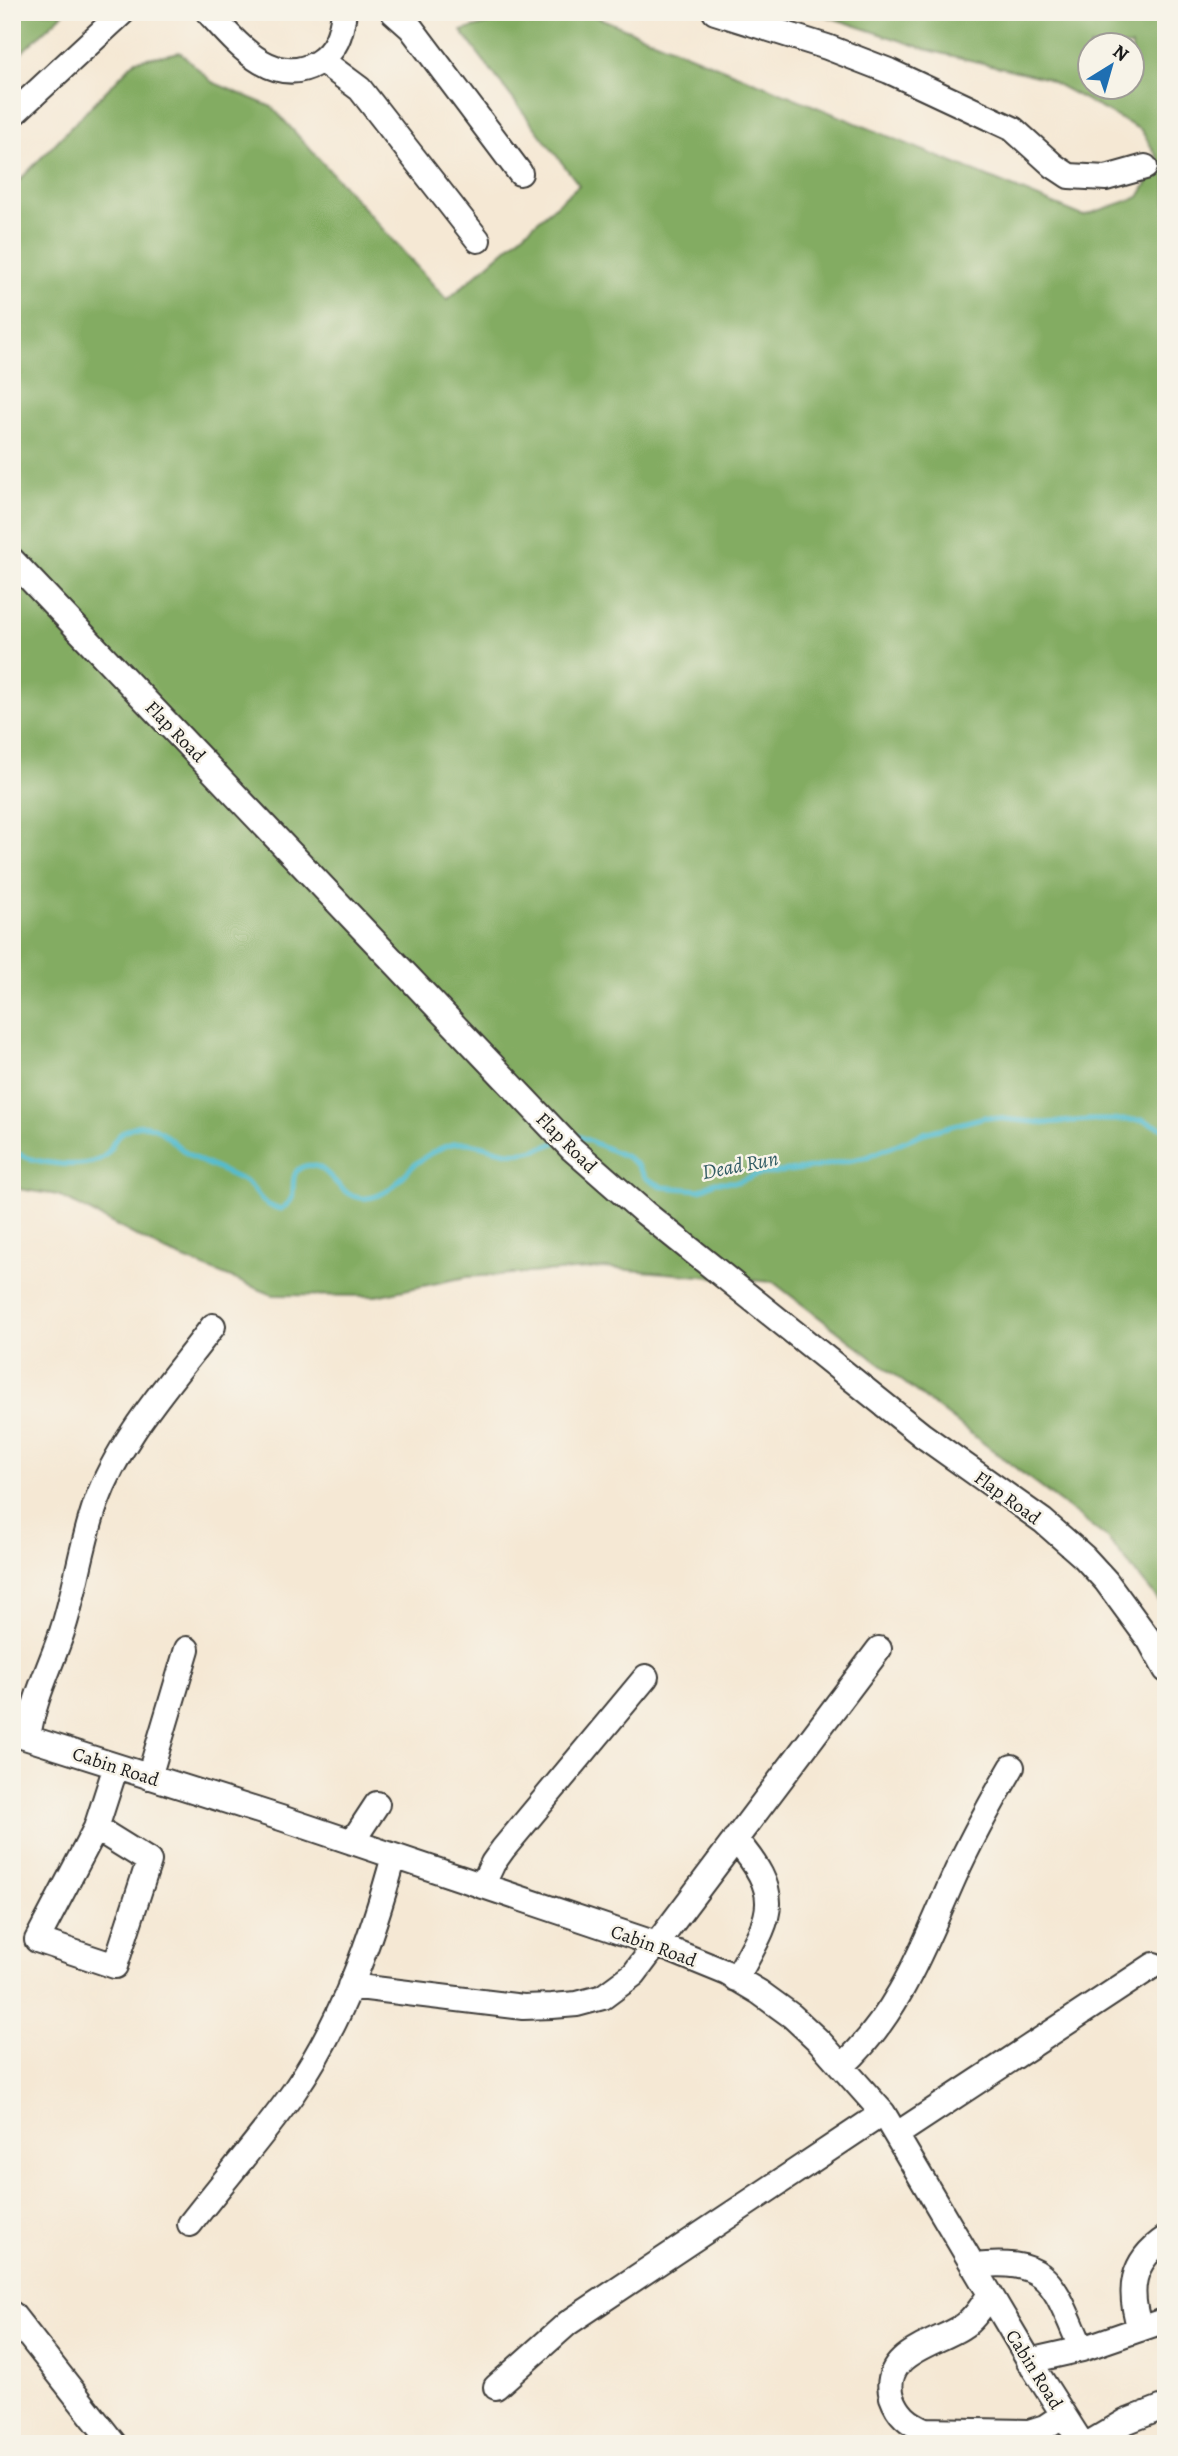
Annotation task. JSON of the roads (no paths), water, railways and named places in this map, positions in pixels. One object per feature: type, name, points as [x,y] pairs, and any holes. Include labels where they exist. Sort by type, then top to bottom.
[{"type":"lane","points":[[12,115],[123,12]]},
{"type":"lane","points":[[208,12],[262,63],[274,69],[289,71],[304,69],[321,60],[336,45],[344,12]]},
{"type":"lane","points":[[394,12],[411,29],[520,173]]},
{"type":"lane","points":[[715,12],[827,47],[889,71],[1013,129],[1069,176],[1106,178],[1145,167]]},
{"type":"lane","points":[[321,60],[360,89],[478,240]]},
{"type":"lane","name":"Flap Road","points":[[12,561],[572,1149],[645,1213],[922,1435],[1043,1521],[1084,1557],[1106,1581],[1150,1641],[1166,1670]]},
{"type":"lane","points":[[20,1735],[63,1629],[86,1535],[96,1502],[109,1473],[135,1430],[213,1326]]},
{"type":"lane","points":[[149,1777],[187,1649]]},
{"type":"lane","points":[[350,1986],[523,2007],[577,2004],[603,1997],[634,1974],[879,1649]]},
{"type":"lane","points":[[482,1886],[503,1849],[646,1677]]},
{"type":"lane","name":"Cabin Road","points":[[20,1735],[656,1944],[736,1979],[792,2016],[842,2066],[883,2113],[1029,2361],[1082,2444]]},
{"type":"lane","points":[[96,1828],[149,1861],[115,1966],[37,1940],[96,1828],[116,1766]]},
{"type":"lane","points":[[842,2066],[863,2047],[889,2011],[913,1970],[955,1874],[1012,1767]]},
{"type":"lane","points":[[352,1842],[377,1804]]},
{"type":"lane","points":[[735,1839],[752,1859],[764,1882],[769,1905],[765,1925],[736,1979]]},
{"type":"lane","points":[[190,2224],[293,2092],[325,2038],[369,1940],[394,1856]]},
{"type":"lane","points":[[896,2135],[1154,1965]]},
{"type":"lane","points":[[496,2387],[568,2323],[883,2113]]},
{"type":"lane","points":[[1140,2329],[1132,2298],[1133,2281],[1138,2268],[1166,2238]]},
{"type":"lane","points":[[973,2266],[1017,2264],[1042,2275],[1061,2302],[1082,2349]]},
{"type":"lane","points":[[990,2294],[973,2318],[962,2327],[916,2348],[898,2365],[891,2379],[891,2391],[902,2416],[912,2425],[925,2430],[1029,2432],[1045,2427],[1063,2415]]},
{"type":"lane","points":[[12,2314],[114,2444]]},
{"type":"lane","points":[[1029,2361],[1082,2349],[1166,2320]]},
{"type":"lane","points":[[1088,2444],[1125,2423],[1166,2406]]},
{"type":"waterway","name":"Dead Run","points":[[12,1108],[16,1153],[25,1157],[60,1164],[84,1164],[107,1154],[122,1133],[137,1126],[153,1127],[191,1156],[244,1181],[263,1201],[281,1209],[292,1198],[297,1171],[305,1166],[314,1165],[321,1168],[348,1193],[367,1198],[382,1194],[414,1165],[446,1146],[470,1143],[514,1152],[555,1143]]},
{"type":"waterway","name":"Dead Run","points":[[571,1137],[576,1135],[627,1157],[646,1178],[663,1187],[700,1190],[715,1182],[737,1182],[756,1175],[867,1157],[924,1133],[985,1117],[1045,1123],[1143,1120],[1166,1130]]}]
